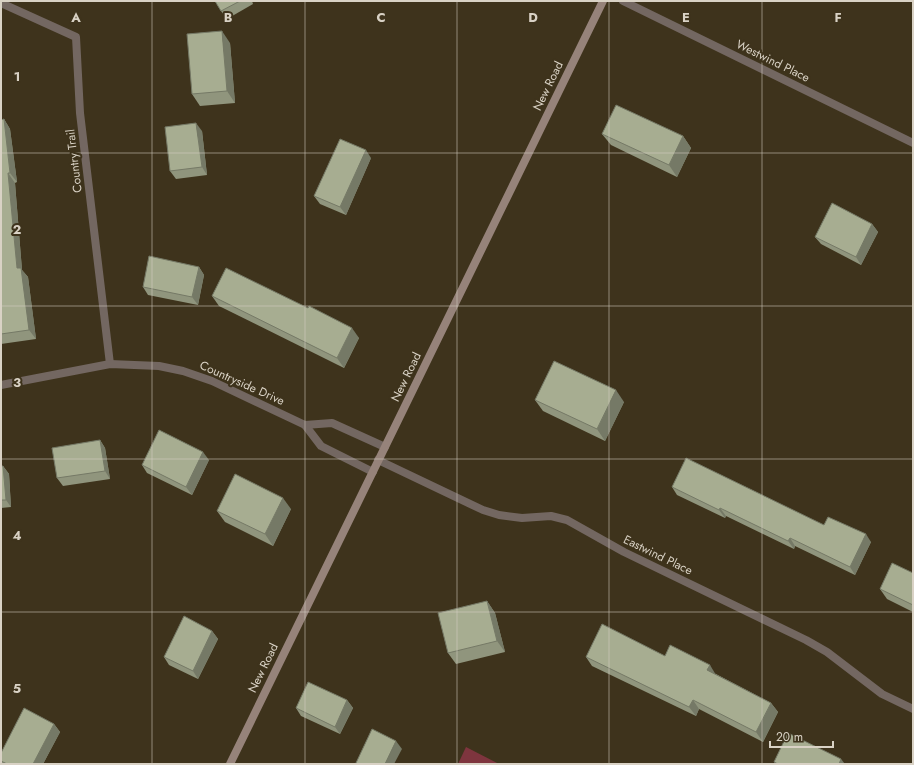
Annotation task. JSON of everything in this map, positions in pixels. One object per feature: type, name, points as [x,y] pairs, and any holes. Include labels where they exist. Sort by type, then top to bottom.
[{"type":"street","name":"New Road","points":[[230,764],[603,1]]},
{"type":"street","name":"Westwind Place","points":[[623,1],[913,143]]},
{"type":"street","name":"Country Trail","points":[[1,3],[76,36],[80,113],[110,364]]},
{"type":"street","name":"Countryside Drive","points":[[1,385],[110,364],[136,364],[183,371],[212,381],[305,425],[321,446],[372,472]]},
{"type":"street","name":"Countryside Drive","points":[[305,425],[332,423],[385,447]]},
{"type":"street","name":"Eastwind Place","points":[[378,460],[494,514],[522,518],[552,516],[567,520],[624,552],[806,640],[827,652],[882,694],[913,709]]},
{"type":"shaded area","points":[[466,747],[499,764],[458,764]]},
{"type":"building","points":[[215,1],[240,1],[221,11]]},
{"type":"building","points":[[222,31],[227,91],[192,94],[187,34]]},
{"type":"building","points":[[616,105],[683,136],[669,165],[602,134]]},
{"type":"building","points":[[4,119],[10,173],[8,173],[17,268],[21,268],[29,330],[1,334],[1,120]]},
{"type":"building","points":[[196,123],[202,167],[170,171],[165,127]]},
{"type":"building","points":[[340,139],[366,150],[340,207],[314,196]]},
{"type":"building","points":[[832,203],[872,224],[856,257],[815,237]]},
{"type":"building","points":[[149,256],[199,267],[192,297],[143,287]]},
{"type":"building","points":[[226,268],[308,308],[309,306],[352,328],[337,358],[212,296]]},
{"type":"building","points":[[554,361],[616,390],[597,429],[535,400]]},
{"type":"building","points":[[159,430],[203,452],[186,487],[142,465]]},
{"type":"building","points":[[100,440],[105,471],[57,478],[52,448]]},
{"type":"building","points":[[686,458],[824,525],[828,517],[866,534],[850,567],[790,538],[788,541],[720,508],[719,510],[672,487]]},
{"type":"building","points":[[1,466],[3,466],[6,500],[1,500]]},
{"type":"building","points":[[235,474],[283,498],[265,534],[217,511]]},
{"type":"building","points":[[892,563],[913,573],[913,605],[880,589]]},
{"type":"building","points":[[487,601],[497,641],[448,653],[438,613]]},
{"type":"building","points":[[184,616],[212,631],[193,671],[164,657]]},
{"type":"building","points":[[602,624],[665,656],[670,645],[710,665],[707,670],[771,703],[756,732],[693,700],[689,707],[586,657]]},
{"type":"building","points":[[308,682],[347,700],[335,727],[296,708]]},
{"type":"building","points":[[24,708],[54,724],[33,764],[7,764],[1,761],[1,753]]},
{"type":"building","points":[[372,729],[396,741],[385,764],[358,764],[356,763]]},
{"type":"building","points":[[788,733],[841,759],[839,764],[778,764],[774,762]]}]
